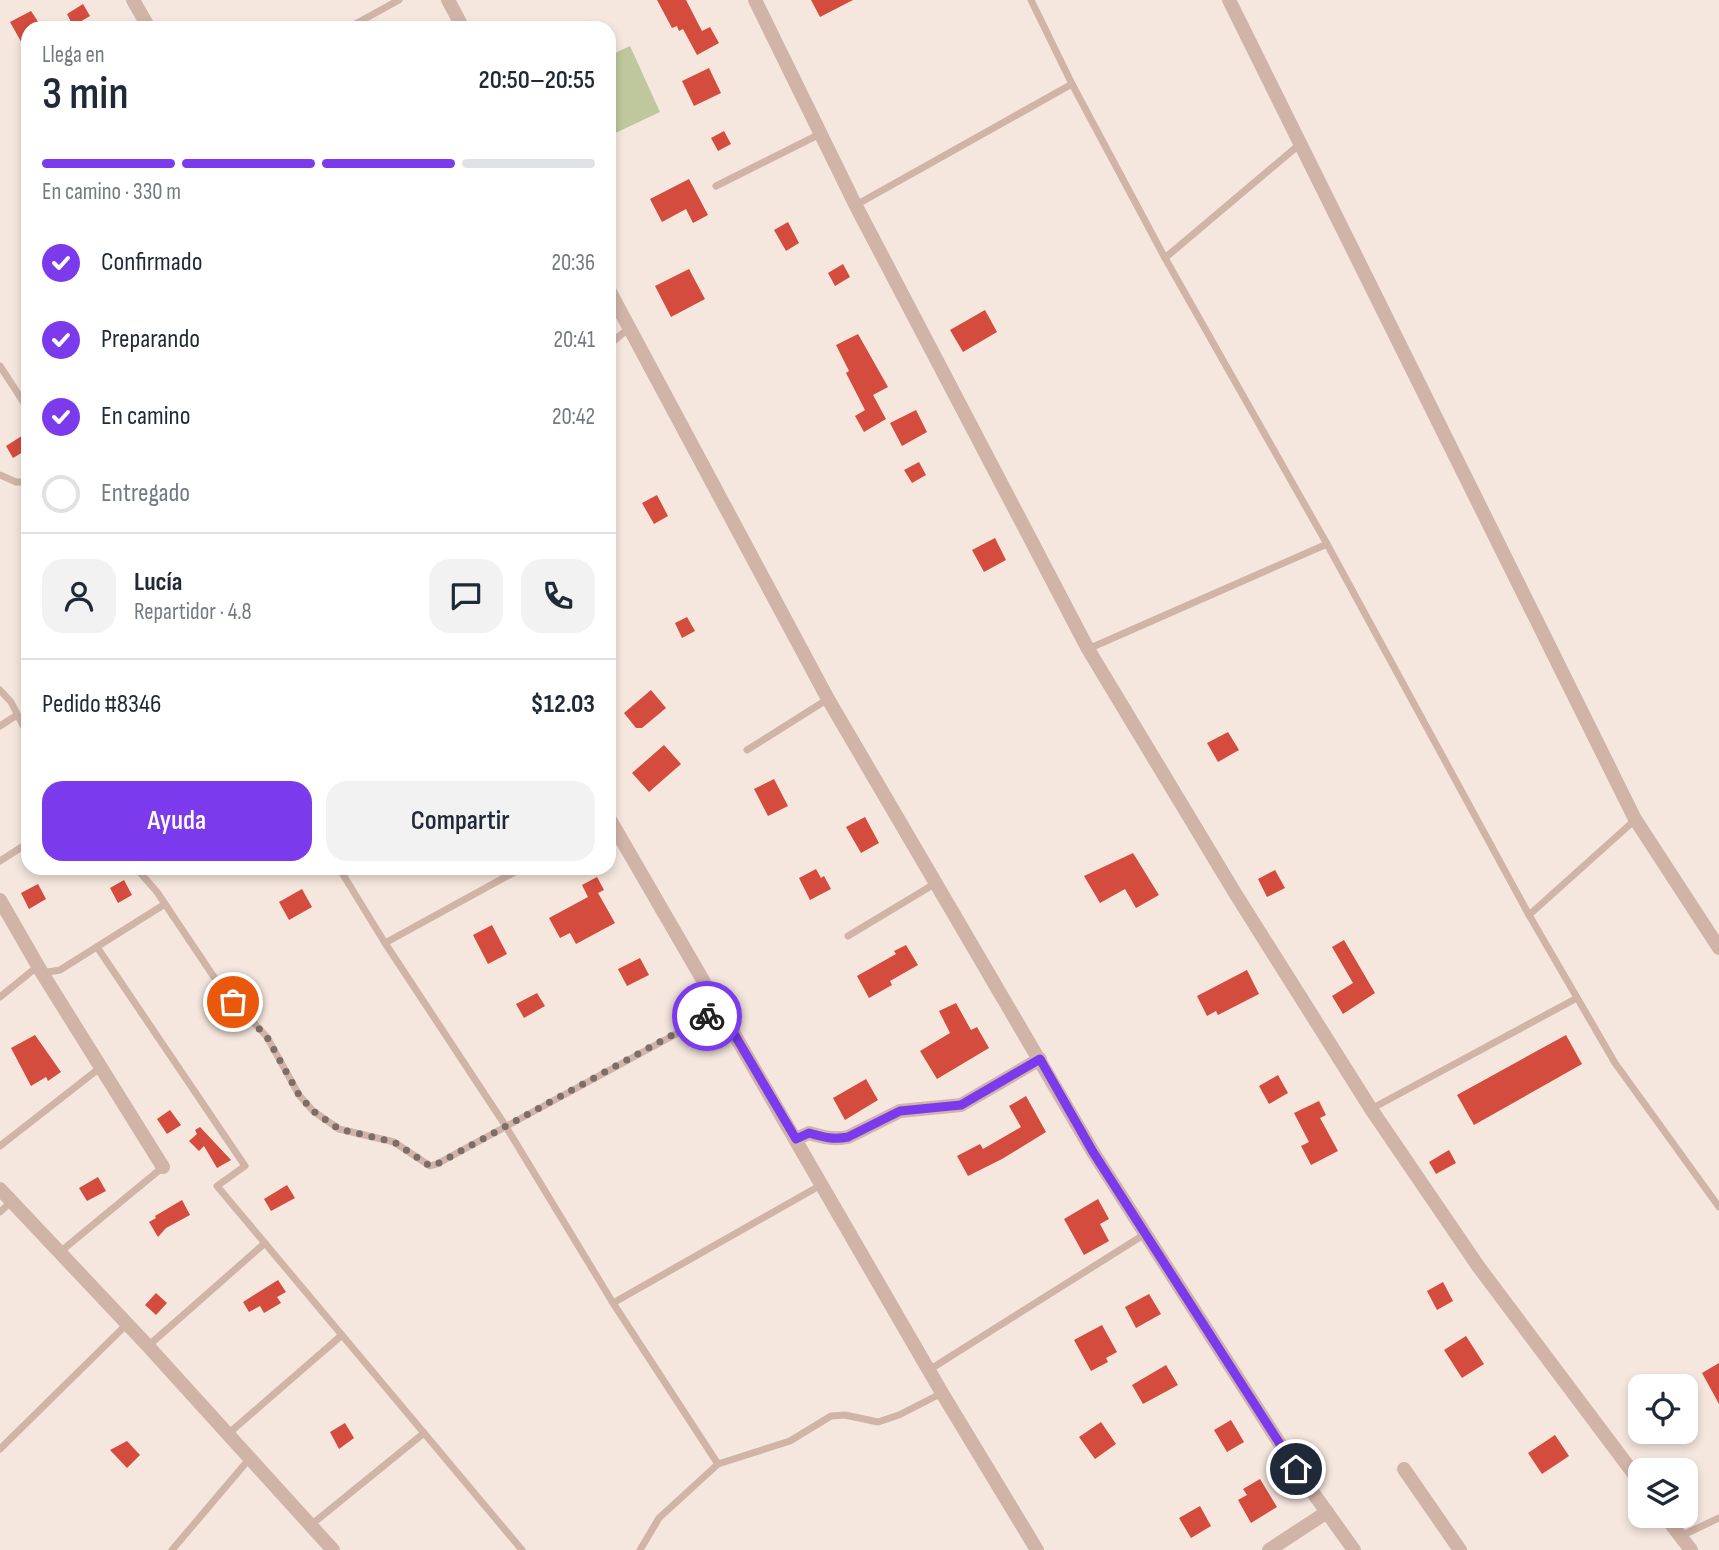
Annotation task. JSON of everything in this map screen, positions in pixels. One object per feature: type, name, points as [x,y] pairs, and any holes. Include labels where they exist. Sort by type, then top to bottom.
[{"type":"street","points":[[133,0],[145,21]]},
{"type":"street","points":[[448,0],[459,21]]},
{"type":"street","points":[[755,0],[856,206],[1088,649],[1371,1109],[1478,1266],[1628,1466]]},
{"type":"street","points":[[1229,0],[1635,819],[1719,948]]},
{"type":"street","points":[[616,303],[828,699],[1093,1152],[1296,1469],[1354,1550]]},
{"type":"street","points":[[616,832],[942,1393],[1037,1550]]},
{"type":"street","points":[[0,900],[40,970],[163,1167]]},
{"type":"street","points":[[796,1139],[809,1133],[826,1139],[839,1139],[900,1111],[961,1105],[1040,1059]]},
{"type":"street","points":[[0,1189],[148,1346],[333,1550]]},
{"type":"street","points":[[1404,1469],[1460,1550]]},
{"type":"street","points":[[1269,1550],[1327,1512]]},
{"type":"street","points":[[1675,1528],[1691,1550]]},
{"type":"lane","points":[[361,21],[399,0]]},
{"type":"lane","points":[[1031,0],[1072,84],[1165,258],[1327,544],[1529,915],[1615,1063],[1719,1207]]},
{"type":"lane","points":[[856,206],[1072,84]]},
{"type":"lane","points":[[716,186],[820,134]]},
{"type":"lane","points":[[1165,258],[1300,144]]},
{"type":"lane","points":[[616,339],[630,328]]},
{"type":"lane","points":[[0,366],[21,398]]},
{"type":"lane","points":[[0,475],[21,482]]},
{"type":"lane","points":[[1088,649],[1327,544]]},
{"type":"lane","points":[[0,690],[21,722]]},
{"type":"lane","points":[[747,750],[828,699]]},
{"type":"lane","points":[[0,726],[17,715]]},
{"type":"lane","points":[[1529,915],[1635,819]]},
{"type":"lane","points":[[0,861],[21,848]]},
{"type":"lane","points":[[142,875],[165,904],[220,986],[267,1037],[299,1095],[313,1111],[350,1133],[376,1136],[394,1142],[430,1166],[720,1010]]},
{"type":"lane","points":[[343,875],[505,1125],[613,1303],[718,1464]]},
{"type":"lane","points":[[385,943],[509,875]]},
{"type":"lane","points":[[848,936],[936,883]]},
{"type":"lane","points":[[0,996],[40,970],[60,970],[165,904]]},
{"type":"lane","points":[[96,947],[245,1166],[217,1186],[522,1550]]},
{"type":"lane","points":[[1371,1109],[1577,998]]},
{"type":"lane","points":[[0,1146],[101,1067]]},
{"type":"lane","points":[[60,1252],[163,1167]]},
{"type":"lane","points":[[613,1303],[822,1184]]},
{"type":"lane","points":[[0,1212],[12,1201]]},
{"type":"lane","points":[[929,1370],[1145,1234]]},
{"type":"lane","points":[[148,1346],[265,1243]]},
{"type":"lane","points":[[0,1449],[127,1324]]},
{"type":"lane","points":[[228,1434],[342,1335]]},
{"type":"lane","points":[[640,1550],[659,1518],[718,1464],[790,1441],[831,1416],[845,1415],[878,1422],[942,1393]]},
{"type":"lane","points":[[311,1525],[424,1433]]},
{"type":"lane","points":[[172,1550],[250,1458]]},
{"type":"lane","points":[[1681,1536],[1719,1518]]},
{"type":"green space","points":[[630,46],[660,112],[616,133],[616,53]]},
{"type":"building","points":[[657,0],[686,0],[702,31],[710,27],[719,43],[697,55],[683,29],[679,31],[677,26],[672,28]]},
{"type":"building","points":[[811,0],[853,0],[820,17]]},
{"type":"building","points":[[83,4],[90,16],[82,21],[70,21],[67,14]]},
{"type":"building","points":[[31,11],[38,21],[21,21],[21,42],[10,22]]},
{"type":"building","points":[[709,68],[721,93],[694,106],[682,81]]},
{"type":"building","points":[[724,131],[731,144],[718,151],[711,138]]},
{"type":"building","points":[[689,179],[708,215],[693,223],[686,209],[662,222],[650,199]]},
{"type":"building","points":[[788,222],[799,243],[786,251],[774,230]]},
{"type":"building","points":[[843,264],[850,277],[835,286],[828,273]]},
{"type":"building","points":[[689,269],[705,299],[671,317],[655,286]]},
{"type":"building","points":[[985,310],[997,332],[963,352],[950,330]]},
{"type":"building","points":[[858,334],[888,387],[873,395],[886,419],[864,432],[855,416],[865,410],[846,373],[849,371],[836,345]]},
{"type":"building","points":[[916,410],[927,432],[902,446],[890,423]]},
{"type":"building","points":[[21,436],[21,453],[13,458],[6,446]]},
{"type":"building","points":[[919,462],[926,475],[912,483],[904,470]]},
{"type":"building","points":[[657,495],[668,516],[654,524],[642,503]]},
{"type":"building","points":[[995,538],[1006,560],[984,572],[972,550]]},
{"type":"building","points":[[687,617],[695,631],[682,638],[675,623]]},
{"type":"building","points":[[651,690],[666,708],[642,728],[636,728],[624,713]]},
{"type":"building","points":[[1228,732],[1239,750],[1218,762],[1207,743]]},
{"type":"building","points":[[664,745],[681,764],[649,792],[632,773]]},
{"type":"building","points":[[774,779],[788,806],[768,816],[754,789]]},
{"type":"building","points":[[865,817],[879,843],[861,853],[846,827]]},
{"type":"building","points":[[1133,853],[1159,895],[1136,908],[1125,889],[1100,903],[1084,876]]},
{"type":"building","points":[[816,869],[821,878],[824,876],[831,889],[810,900],[799,878]]},
{"type":"building","points":[[1275,870],[1285,888],[1267,897],[1258,879]]},
{"type":"building","points":[[597,877],[604,890],[598,893],[615,923],[576,944],[570,933],[560,938],[549,918],[588,897],[582,885]]},
{"type":"building","points":[[124,880],[132,895],[118,903],[110,888]]},
{"type":"building","points":[[38,884],[46,899],[29,909],[21,893]]},
{"type":"building","points":[[302,889],[312,907],[289,920],[279,902]]},
{"type":"building","points":[[492,925],[507,954],[488,964],[473,935]]},
{"type":"building","points":[[1344,940],[1375,993],[1343,1014],[1332,996],[1353,983],[1332,947]]},
{"type":"building","points":[[906,945],[918,965],[890,981],[892,985],[869,998],[857,976],[896,954],[894,951]]},
{"type":"building","points":[[640,958],[649,975],[627,986],[618,969]]},
{"type":"building","points":[[1247,970],[1259,994],[1218,1015],[1216,1011],[1207,1016],[1197,996]]},
{"type":"building","points":[[537,993],[545,1006],[524,1018],[516,1004]]},
{"type":"building","points":[[956,1003],[971,1030],[977,1027],[989,1048],[937,1079],[920,1051],[950,1033],[939,1011]]},
{"type":"building","points":[[35,1035],[61,1072],[48,1081],[46,1077],[31,1086],[11,1048]]},
{"type":"building","points":[[1566,1035],[1582,1064],[1474,1125],[1457,1095]]},
{"type":"building","points":[[1278,1075],[1288,1093],[1269,1104],[1259,1086]]},
{"type":"building","points":[[866,1079],[878,1100],[845,1120],[833,1098]]},
{"type":"building","points":[[1026,1096],[1046,1132],[968,1176],[957,1156],[980,1144],[983,1149],[1021,1127],[1009,1106]]},
{"type":"building","points":[[1319,1101],[1326,1115],[1320,1118],[1338,1151],[1311,1165],[1301,1146],[1309,1142],[1294,1113]]},
{"type":"building","points":[[170,1110],[181,1125],[167,1134],[157,1119]]},
{"type":"building","points":[[200,1127],[231,1160],[217,1168],[204,1146],[199,1151],[189,1141]]},
{"type":"building","points":[[1449,1150],[1456,1163],[1436,1174],[1429,1162]]},
{"type":"building","points":[[98,1177],[106,1191],[87,1201],[79,1188]]},
{"type":"building","points":[[287,1185],[295,1198],[271,1211],[264,1199]]},
{"type":"building","points":[[1098,1199],[1109,1219],[1100,1224],[1109,1241],[1084,1255],[1064,1219]]},
{"type":"building","points":[[182,1200],[190,1215],[166,1228],[158,1237],[149,1222]]},
{"type":"building","points":[[278,1280],[286,1292],[277,1297],[281,1303],[264,1313],[260,1306],[249,1312],[243,1302]]},
{"type":"building","points":[[1443,1282],[1453,1301],[1437,1310],[1427,1291]]},
{"type":"building","points":[[156,1293],[167,1303],[156,1315],[145,1305]]},
{"type":"building","points":[[1149,1294],[1161,1314],[1136,1328],[1125,1307]]},
{"type":"building","points":[[1102,1325],[1117,1352],[1106,1358],[1108,1362],[1091,1371],[1074,1340]]},
{"type":"building","points":[[1466,1336],[1484,1364],[1462,1378],[1444,1350]]},
{"type":"building","points":[[1719,1363],[1719,1404],[1702,1373]]},
{"type":"building","points":[[1166,1365],[1178,1385],[1143,1404],[1132,1385]]},
{"type":"building","points":[[1231,1420],[1244,1442],[1227,1452],[1214,1430]]},
{"type":"building","points":[[1101,1422],[1116,1444],[1095,1459],[1079,1437]]},
{"type":"building","points":[[345,1423],[354,1438],[339,1449],[330,1432]]},
{"type":"building","points":[[1555,1435],[1569,1456],[1542,1474],[1528,1453]]},
{"type":"building","points":[[127,1441],[140,1455],[127,1468],[110,1450]]},
{"type":"building","points":[[1260,1479],[1277,1507],[1251,1523],[1238,1500],[1247,1495],[1243,1489]]},
{"type":"building","points":[[1200,1506],[1211,1526],[1191,1538],[1179,1518]]},
{"type":"way so far","points":[[233,1002],[267,1037],[299,1095],[313,1111],[339,1129],[394,1142],[430,1166],[707,1016]]},
{"type":"route","points":[[707,1016],[720,1010],[796,1139],[809,1133],[826,1139],[839,1139],[900,1111],[961,1105],[1040,1059],[1093,1152],[1296,1469]]}]
